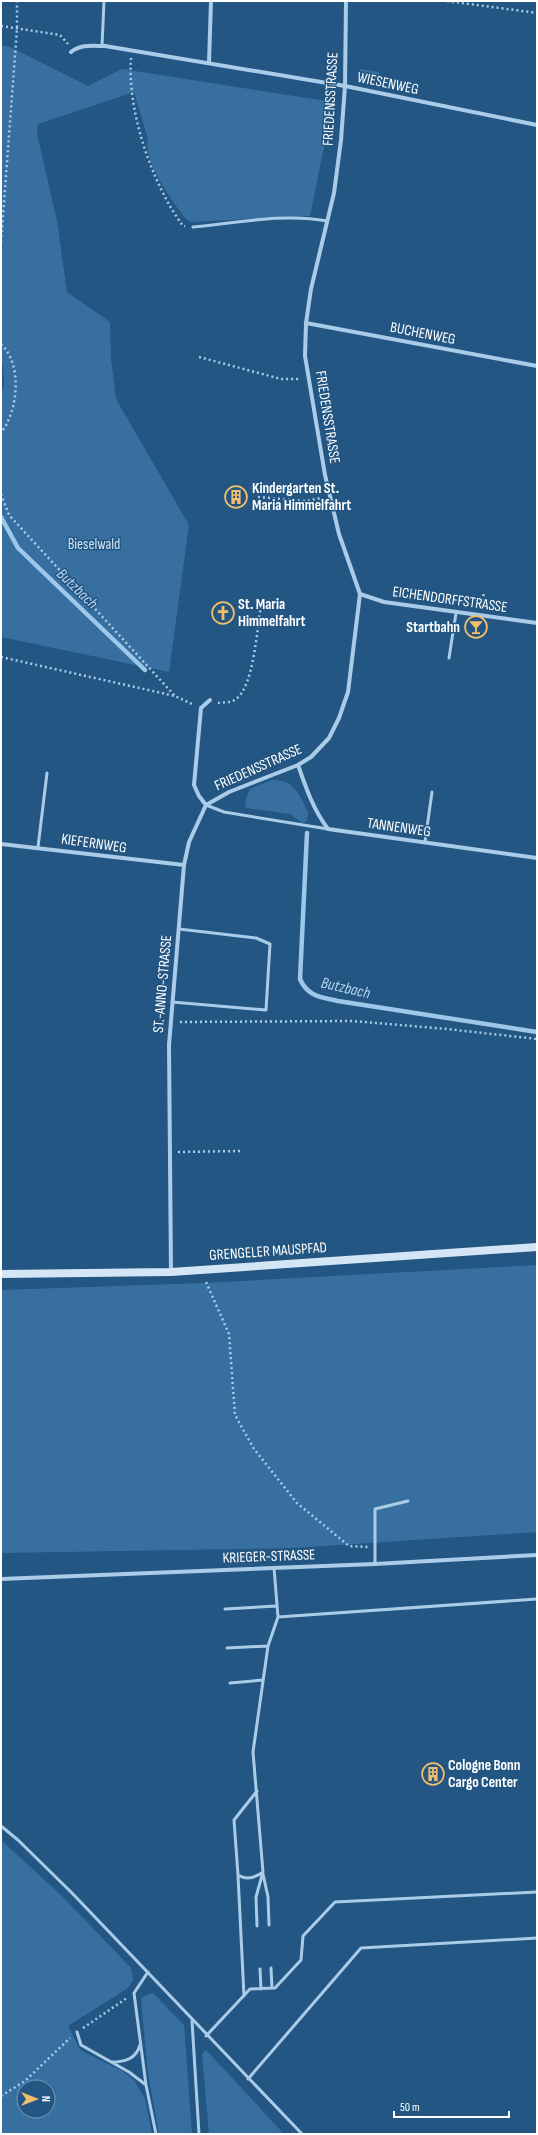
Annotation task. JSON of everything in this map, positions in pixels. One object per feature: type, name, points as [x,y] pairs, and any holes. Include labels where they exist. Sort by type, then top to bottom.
[{"type":"main road","name":"GRENGELER MAUSPFAD","points":[[1,1274],[171,1272],[537,1247]]},
{"type":"street","points":[[209,63],[211,1]]},
{"type":"street","name":"FRIEDENSSTRASSE","points":[[206,804],[246,785],[298,765],[311,757],[328,738],[339,718],[348,692],[360,594],[340,534],[330,495],[305,356],[306,323],[311,289],[327,221],[338,164],[345,86],[346,1]]},
{"type":"street","name":"WIESENWEG","points":[[71,52],[77,48],[85,46],[102,46],[131,50],[345,86],[537,125]]},
{"type":"street","name":"BUCHENWEG","points":[[306,323],[537,366]]},
{"type":"street","name":"EICHENDORFFSTRASSE","points":[[360,594],[384,602],[537,623]]},
{"type":"street","points":[[206,804],[199,796],[194,786],[201,708],[210,700]]},
{"type":"street","points":[[298,765],[308,797],[319,818],[328,829]]},
{"type":"street","name":"ST.-ANNO-STRASSE","points":[[171,1272],[169,1045],[172,1002],[184,865],[189,842],[206,804]]},
{"type":"street","name":"TANNENWEG","points":[[328,829],[537,858]]},
{"type":"street","name":"KIEFERNWEG","points":[[1,844],[38,847],[130,860],[184,865]]},
{"type":"street","name":"KRIEGER-STRASSE","points":[[1,1579],[376,1564],[537,1555]]},
{"type":"lane","points":[[102,46],[104,1]]},
{"type":"lane","points":[[193,227],[269,220],[314,218],[327,221]]},
{"type":"lane","points":[[449,658],[456,613]]},
{"type":"lane","points":[[38,847],[47,773]]},
{"type":"lane","points":[[426,842],[432,792]]},
{"type":"lane","points":[[206,804],[224,812],[328,829]]},
{"type":"lane","points":[[172,1002],[266,1010],[270,944],[256,938],[179,929]]},
{"type":"lane","points":[[376,1564],[376,1509],[408,1501]]},
{"type":"lane","points":[[269,1925],[268,1897],[263,1872],[253,1752],[268,1646],[278,1617],[274,1568]]},
{"type":"lane","points":[[278,1617],[537,1600]]},
{"type":"lane","points":[[225,1608],[277,1606]]},
{"type":"lane","points":[[227,1648],[268,1646]]},
{"type":"lane","points":[[230,1683],[263,1680]]},
{"type":"lane","points":[[244,1996],[234,1820],[257,1791]]},
{"type":"lane","points":[[1,1826],[18,1840],[72,1893],[148,1972],[206,2036],[302,2134]]},
{"type":"lane","points":[[238,1875],[243,1878],[257,1877],[263,1872]]},
{"type":"lane","points":[[257,1926],[256,1897],[263,1872]]},
{"type":"lane","points":[[206,2036],[250,1989],[275,1988],[301,1960],[303,1936],[335,1902],[537,1892]]},
{"type":"lane","points":[[248,2079],[361,1948],[537,1938]]},
{"type":"lane","points":[[271,1968],[272,1988]]},
{"type":"lane","points":[[260,1969],[261,1989]]},
{"type":"lane","points":[[148,1972],[134,1993],[146,2085],[156,2134]]},
{"type":"lane","points":[[192,2021],[199,2134]]},
{"type":"lane","points":[[77,2032],[80,2045],[129,2072],[146,2085]]},
{"type":"lane","points":[[110,2062],[120,2062],[132,2058],[138,2053],[140,2044]]},
{"type":"path","points":[[1,242],[17,29],[17,1]]},
{"type":"path","points":[[447,1],[537,13]]},
{"type":"path","points":[[1,26],[60,35],[67,42],[71,52]]},
{"type":"path","points":[[131,50],[130,72],[133,101],[155,179],[172,212],[183,226],[193,227]]},
{"type":"path","points":[[1,344],[7,349],[12,364],[17,389],[9,422],[1,433]]},
{"type":"path","points":[[199,357],[281,379],[300,379],[309,376]]},
{"type":"path","points":[[1,494],[9,515],[175,696]]},
{"type":"path","points":[[258,497],[306,501],[330,495]]},
{"type":"path","points":[[480,616],[484,591]]},
{"type":"path","points":[[210,700],[218,703],[233,701],[243,692],[248,680],[261,606]]},
{"type":"path","points":[[1,657],[175,696],[201,708]]},
{"type":"path","points":[[171,1022],[352,1021],[447,1029],[537,1039]]},
{"type":"path","points":[[169,1152],[240,1151]]},
{"type":"path","points":[[206,1282],[229,1334],[235,1414],[254,1449],[297,1504],[332,1533],[349,1546],[365,1546],[376,1550]]},
{"type":"path","points":[[1,2096],[25,2081],[77,2032],[134,1993]]},
{"type":"green space","name":"Bieselwald","points":[[1,45],[10,47],[88,86],[122,69],[326,101],[327,132],[310,216],[191,222],[187,220],[167,193],[154,170],[150,159],[148,139],[134,92],[38,124],[37,134],[57,221],[67,292],[110,322],[111,359],[116,399],[189,525],[169,672],[1,637],[1,396],[4,384],[3,366],[1,364]]},
{"type":"green space","points":[[359,69],[379,72],[380,81],[374,85],[364,82],[359,73]]},
{"type":"green space","points":[[272,780],[280,780],[291,785],[299,795],[308,812],[307,821],[302,823],[290,814],[246,808],[245,801],[250,789]]},
{"type":"green space","points":[[537,1265],[537,1532],[293,1548],[1,1553],[1,1290],[205,1283]]},
{"type":"green space","points":[[1,1840],[62,1896],[131,1968],[133,1980],[128,1988],[68,2026],[80,2050],[124,2072],[134,2080],[145,2099],[152,2134],[1,2134]]},
{"type":"green space","points":[[153,1993],[184,2025],[192,2134],[159,2134],[148,2074],[141,1999],[146,1995]]},
{"type":"green space","points":[[206,2050],[284,2134],[209,2134],[202,2054]]},
{"type":"waterway","name":"Butzbach","points":[[1,517],[18,548],[145,670]]},
{"type":"waterway","name":"Butzbach","points":[[307,833],[300,979],[303,985],[311,993],[338,1001],[537,1032]]},
{"type":"place","name":"Kindergarten St. Maria Himmelfahrt","points":[[236,497]]},
{"type":"place","name":"St. Maria Himmelfahrt","points":[[223,613]]},
{"type":"place","name":"Startbahn","points":[[476,627]]},
{"type":"place","name":"Cologne Bonn Cargo Center","points":[[433,1774]]}]
